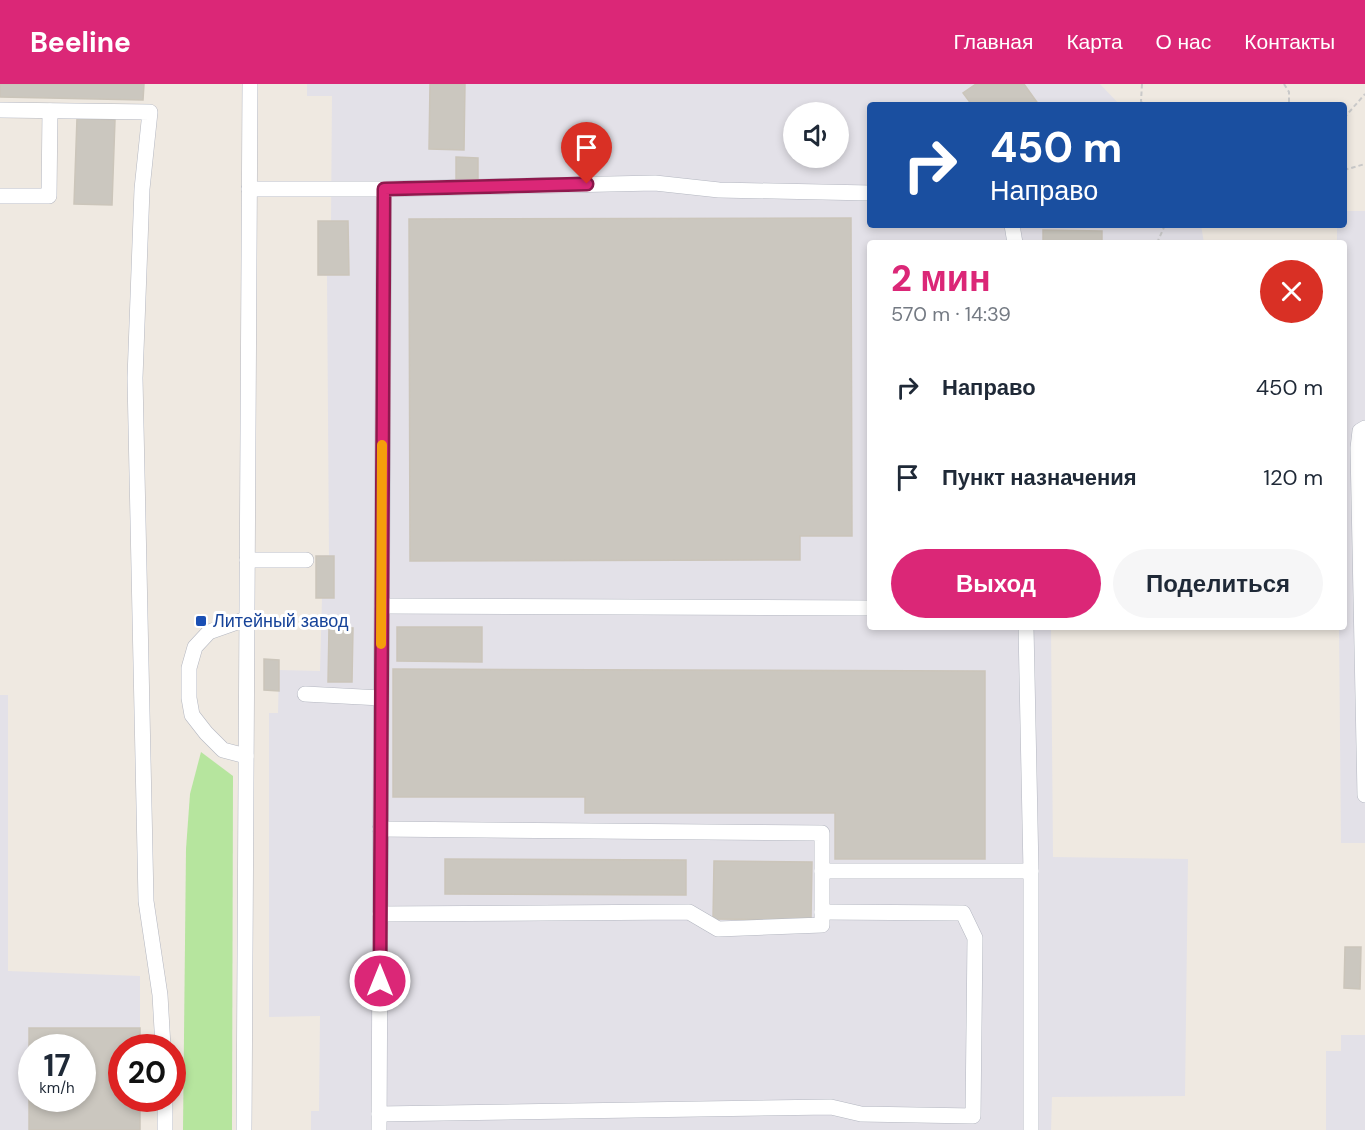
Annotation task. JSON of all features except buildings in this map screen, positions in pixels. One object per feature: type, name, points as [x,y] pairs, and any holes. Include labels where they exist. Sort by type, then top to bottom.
[{"type":"street","points":[[244,1130],[250,84]]},
{"type":"street","points":[[0,110],[150,112],[142,189],[135,378],[147,901],[148,923],[160,995],[162,1034]]},
{"type":"street","points":[[0,196],[49,196],[50,111]]},
{"type":"street","points":[[249,189],[384,189],[655,183],[719,190],[867,193]]},
{"type":"street","points":[[384,189],[379,1122],[831,1107],[861,1114],[974,1116],[975,938],[963,913],[822,912]]},
{"type":"street","points":[[1365,428],[1360,431],[1359,448],[1365,795]]},
{"type":"street","points":[[247,560],[306,560]]},
{"type":"street","points":[[382,606],[867,608]]},
{"type":"street","points":[[246,619],[209,632],[195,647],[189,668],[189,698],[192,715],[223,750],[246,756]]},
{"type":"street","points":[[1026,630],[1031,871],[1031,1130]]},
{"type":"street","points":[[305,694],[381,698]]},
{"type":"street","points":[[380,914],[689,912],[718,928],[822,926],[822,833],[381,830]]},
{"type":"street","points":[[822,871],[1031,871]]},
{"type":"street","points":[[165,1112],[165,1130]]},
{"type":"path","points":[[1142,84],[1142,102]]},
{"type":"path","points":[[1284,84],[1289,92],[1289,102]]},
{"type":"path","points":[[1347,115],[1365,94]]},
{"type":"path","points":[[1347,169],[1365,164]]},
{"type":"shaded area","points":[[307,84],[1100,84],[1117,102],[867,102],[867,228],[1202,228],[1204,240],[867,240],[867,630],[1051,630],[1053,857],[1188,859],[1185,1096],[1052,1097],[1051,1130],[311,1130],[311,1111],[319,1111],[320,1016],[269,1017],[269,713],[278,713],[279,670],[320,671],[322,598],[316,598],[316,556],[329,555],[327,276],[318,275],[318,221],[331,221],[332,96],[307,96]]},
{"type":"shaded area","points":[[1347,211],[1365,211],[1365,843],[1341,843],[1339,630],[1347,630],[1347,240],[1337,240],[1337,228],[1347,228]]},
{"type":"shaded area","points":[[0,695],[8,695],[8,971],[140,976],[140,1034],[108,1034],[108,1112],[140,1112],[140,1130],[0,1130]]},
{"type":"shaded area","points":[[1341,1035],[1365,1035],[1365,1130],[1326,1130],[1326,1051],[1341,1051]]},
{"type":"green space","points":[[201,752],[233,776],[232,1130],[183,1130],[183,1112],[186,1112],[186,1034],[184,1034],[186,849],[190,794]]},
{"type":"slow traffic","points":[[381,644],[382,445]]},
{"type":"place","name":"Литейный завод","points":[[201,621]]},
{"type":"route","points":[[380,981],[384,189],[587,184]]}]
